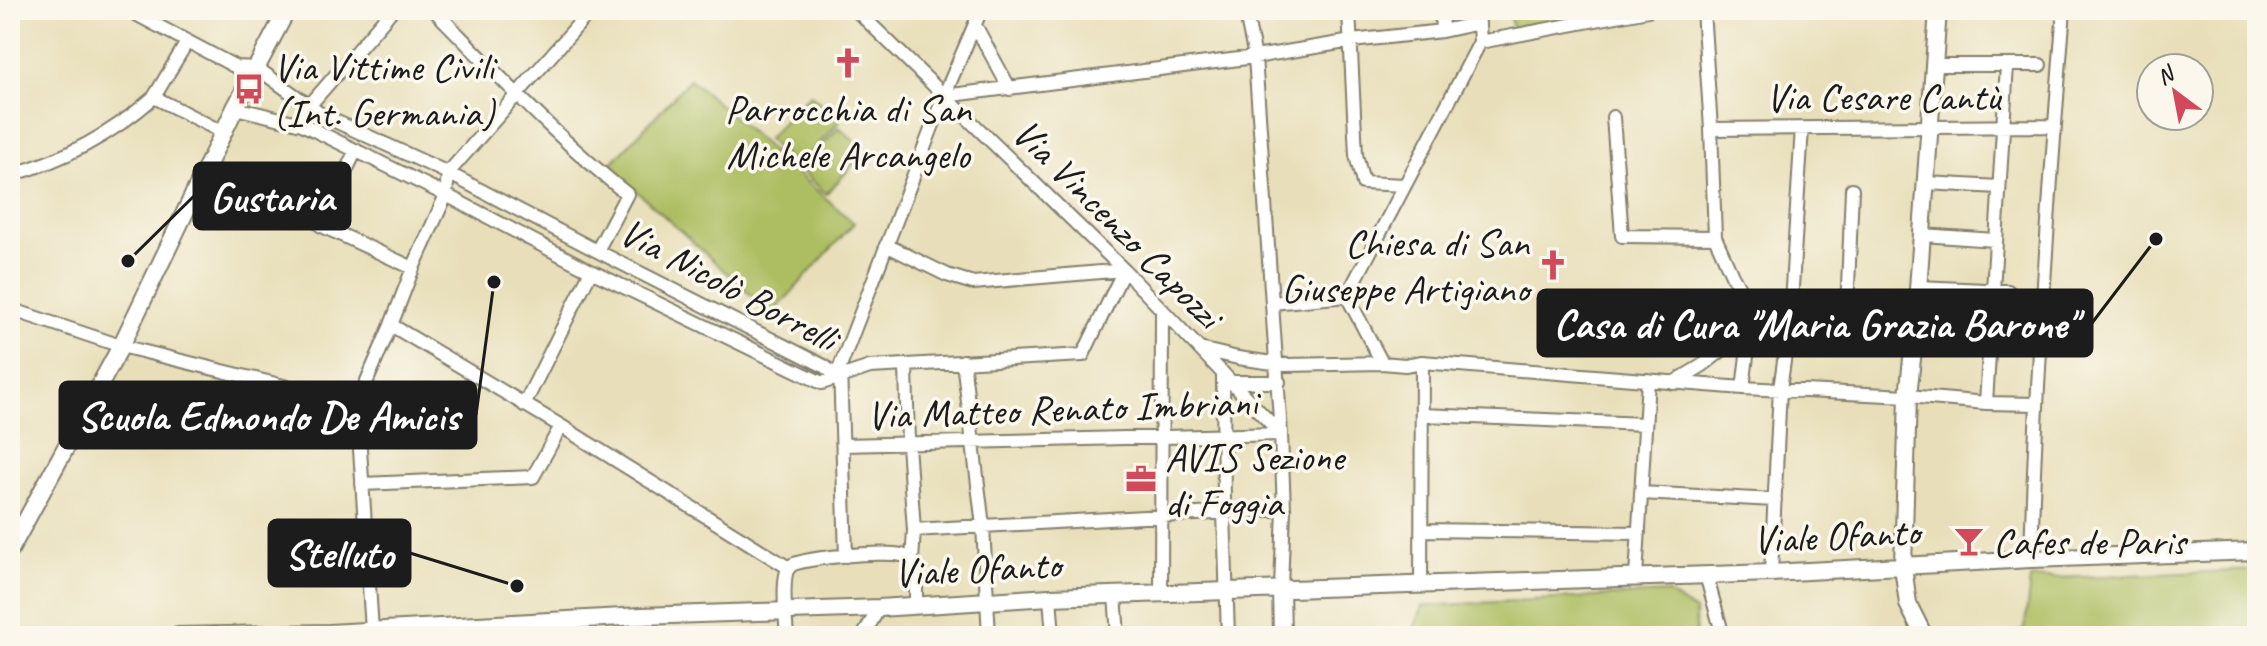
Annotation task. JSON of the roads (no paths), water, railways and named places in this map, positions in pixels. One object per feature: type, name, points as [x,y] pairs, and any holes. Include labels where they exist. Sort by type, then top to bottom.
[{"type":"main road","points":[[10,550],[121,346],[235,108],[287,10]]},
{"type":"main road","points":[[1924,636],[1908,604],[1903,566],[1908,396],[1938,10]]},
{"type":"main road","name":"Viale Ofanto","points":[[178,636],[330,634],[372,630],[454,631],[641,616],[879,608],[1050,597],[1771,573],[2257,551]]},
{"type":"main road","points":[[1281,588],[1282,636]]},
{"type":"street","points":[[128,10],[236,67],[257,68]]},
{"type":"street","points":[[297,123],[392,10]]},
{"type":"street","points":[[434,10],[516,94],[593,167],[627,194],[597,251]]},
{"type":"street","points":[[372,630],[357,404],[446,195],[448,173],[591,10]]},
{"type":"street","name":"Via Vincenzo Capozzi","points":[[856,10],[1124,270],[1281,434]]},
{"type":"street","points":[[846,556],[840,367],[944,96],[981,10]]},
{"type":"street","points":[[1245,10],[1255,57],[1279,382],[1284,509],[1281,588]]},
{"type":"street","points":[[1349,10],[1356,155],[1363,183],[1405,185]]},
{"type":"street","points":[[1441,10],[1442,31]]},
{"type":"street","points":[[1480,42],[1648,10]]},
{"type":"street","points":[[1703,10],[1715,237],[1753,313],[1743,388]]},
{"type":"street","points":[[2031,559],[2040,346],[2064,10]]},
{"type":"street","points":[[944,96],[1442,31],[1478,17],[1480,42],[1347,296]]},
{"type":"street","points":[[975,25],[1010,89]]},
{"type":"street","points":[[10,175],[91,144],[129,119],[154,97],[187,42]]},
{"type":"street","points":[[1934,65],[2040,65]]},
{"type":"street","points":[[1986,403],[2007,65]]},
{"type":"street","name":"Via Nicolò Borrelli","points":[[257,68],[322,115],[448,173],[824,366],[839,378]]},
{"type":"street","points":[[154,97],[224,133]]},
{"type":"street","name":"Via Nicolò Borrelli","points":[[235,108],[297,123],[822,383],[839,378]]},
{"type":"street","points":[[1613,117],[1622,236],[1715,237]]},
{"type":"street","name":"Via Cesare Cantù","points":[[1711,129],[2054,126]]},
{"type":"street","points":[[1771,573],[1780,389],[1790,319],[1802,128]]},
{"type":"street","points":[[356,150],[320,225],[413,268]]},
{"type":"street","points":[[1926,183],[1999,187]]},
{"type":"street","points":[[1847,311],[1852,189]]},
{"type":"street","points":[[1922,235],[1995,240]]},
{"type":"street","points":[[886,245],[947,275],[973,283],[1124,270]]},
{"type":"street","points":[[839,378],[870,367],[1083,355],[1124,270]]},
{"type":"street","points":[[524,405],[591,271]]},
{"type":"street","points":[[1918,287],[2008,291]]},
{"type":"street","points":[[1272,303],[1347,296]]},
{"type":"street","points":[[1347,296],[1382,363]]},
{"type":"street","points":[[10,309],[121,346],[357,404]]},
{"type":"street","points":[[1161,593],[1162,309]]},
{"type":"street","points":[[1753,313],[1790,319]]},
{"type":"street","points":[[1673,383],[1729,345],[1753,313]]},
{"type":"street","points":[[391,325],[789,568]]},
{"type":"street","points":[[1915,331],[2040,346]]},
{"type":"street","points":[[1200,349],[1277,364],[1405,365],[1422,362],[1743,388],[2037,404]]},
{"type":"street","points":[[963,361],[983,526],[989,636]]},
{"type":"street","points":[[1421,585],[1422,362]]},
{"type":"street","points":[[906,365],[916,606]]},
{"type":"street","points":[[1227,377],[1222,436],[1228,636]]},
{"type":"street","name":"Via Vincenzo Capozzi","points":[[1227,377],[1279,382]]},
{"type":"street","points":[[1636,577],[1648,380]]},
{"type":"street","points":[[1422,415],[1645,424]]},
{"type":"street","points":[[362,484],[533,477],[561,426]]},
{"type":"street","name":"Via Matteo Renato Imbriani","points":[[843,445],[1281,434]]},
{"type":"street","points":[[1641,493],[1775,500]]},
{"type":"street","points":[[914,530],[1284,509]]},
{"type":"street","points":[[1422,530],[1639,533]]},
{"type":"street","points":[[787,636],[786,575],[798,561],[903,555],[912,561]]},
{"type":"street","name":"Viale Ofanto","points":[[1706,575],[1721,636]]},
{"type":"street","points":[[1115,595],[1118,636]]},
{"type":"street","points":[[1050,597],[1053,636]]},
{"type":"street","points":[[863,636],[879,608]]},
{"type":"place","name":"Parrocchia di San Michele Arcangelo","points":[[848,63]]},
{"type":"place","name":"Via Vittime Civili (Int. Germania)","points":[[249,89]]},
{"type":"place","name":"Casa di Cura \"Maria Grazia Barone\"","points":[[2156,239]]},
{"type":"place","name":"Gustaria","points":[[128,261]]},
{"type":"place","name":"Chiesa di San Giuseppe Artigiano","points":[[1553,265]]},
{"type":"place","name":"Scuola Edmondo De Amicis","points":[[494,282]]},
{"type":"place","name":"AVIS Sezione di Foggia","points":[[1141,479]]},
{"type":"place","name":"Cafes de Paris","points":[[1969,541]]},
{"type":"place","name":"Stelluto","points":[[517,586]]}]
